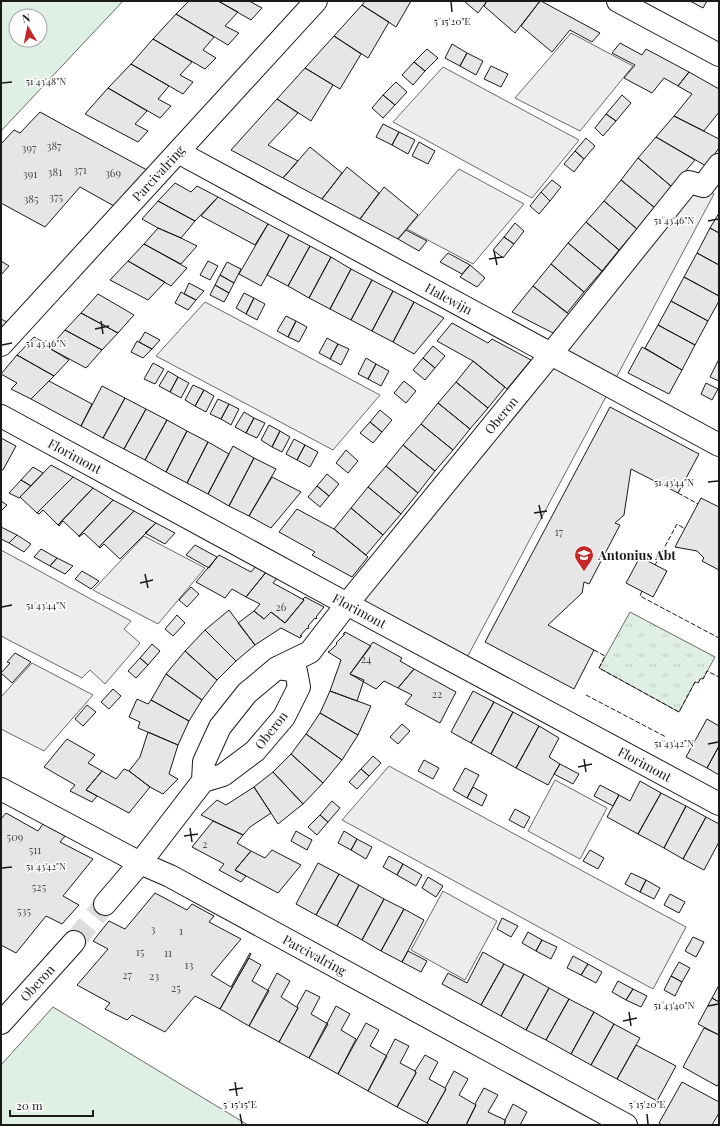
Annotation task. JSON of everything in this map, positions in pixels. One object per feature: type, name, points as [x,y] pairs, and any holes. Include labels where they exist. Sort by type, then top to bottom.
[{"type":"street","name":"Parcivalring","points":[[1,346],[316,1]]},
{"type":"street","points":[[618,1],[719,55]]},
{"type":"street","name":"Halewijn","points":[[178,152],[719,445]]},
{"type":"street","name":"Oberon","points":[[277,668],[296,671],[299,687],[284,717],[255,751],[223,775],[204,781],[204,762],[220,727],[247,693],[277,668],[310,652],[340,600],[545,351],[689,182],[703,186],[719,165]]},
{"type":"street","name":"Florimont","points":[[1,416],[719,804]]},
{"type":"street","points":[[105,904],[140,863],[204,781]]},
{"type":"street","name":"Parcivalring","points":[[1,788],[140,863],[170,876],[626,1125]]},
{"type":"street","name":"Oberon","points":[[1,1024],[74,942]]},
{"type":"green space","points":[[1,1],[123,1],[1,131]]},
{"type":"green space","points":[[630,612],[715,657],[703,679],[701,678],[698,683],[695,682],[679,712],[599,668]]},
{"type":"green space","points":[[53,1007],[248,1125],[1,1125],[1,1065]]},
{"type":"shaded area","points":[[571,33],[633,66],[580,131],[515,98]]},
{"type":"shaded area","points":[[443,67],[579,140],[532,198],[393,122]]},
{"type":"shaded area","points":[[459,169],[524,204],[473,264],[407,229]]},
{"type":"shaded area","points":[[689,182],[703,186],[714,194],[463,665],[347,604]]},
{"type":"shaded area","points":[[205,302],[380,395],[333,450],[156,356]]},
{"type":"shaded area","points":[[144,536],[205,568],[158,624],[93,590]]},
{"type":"shaded area","points":[[1,550],[131,621],[124,629],[140,643],[105,684],[90,670],[82,678],[1,636]]},
{"type":"shaded area","points":[[32,663],[93,695],[44,751],[1,729],[1,697]]},
{"type":"shaded area","points":[[389,766],[686,927],[653,989],[342,820]]},
{"type":"shaded area","points":[[555,780],[607,808],[580,859],[528,831]]},
{"type":"shaded area","points":[[443,891],[497,921],[465,980],[411,950]]},
{"type":"building","points":[[189,1],[218,1],[238,12],[225,26],[239,33],[228,45],[176,14]]},
{"type":"building","points":[[218,1],[249,1],[262,8],[251,20]]},
{"type":"building","points":[[365,1],[411,1],[396,27],[362,5]]},
{"type":"building","points":[[464,1],[487,1],[478,13]]},
{"type":"building","points":[[487,1],[540,1],[515,33],[484,6]]},
{"type":"building","points":[[540,1],[600,33],[592,42],[570,30],[552,52],[521,26]]},
{"type":"building","points":[[690,1],[707,1],[703,8]]},
{"type":"building","points":[[362,5],[389,22],[368,58],[334,36]]},
{"type":"building","points":[[176,14],[214,37],[203,50],[216,58],[205,69],[153,39]]},
{"type":"building","points":[[334,36],[361,54],[340,89],[305,68]]},
{"type":"building","points":[[153,39],[192,62],[180,75],[193,82],[183,94],[131,64]]},
{"type":"building","points":[[620,43],[642,55],[646,49],[689,72],[678,86],[664,78],[652,93],[624,78],[635,65],[612,53]]},
{"type":"building","points":[[452,44],[467,53],[460,66],[445,58]]},
{"type":"building","points":[[427,49],[438,58],[425,71],[414,62]]},
{"type":"building","points":[[467,53],[483,61],[476,75],[460,66]]},
{"type":"building","points":[[414,62],[425,71],[413,85],[402,75]]},
{"type":"building","points":[[131,64],[169,86],[158,99],[171,106],[160,118],[108,88]]},
{"type":"building","points":[[491,66],[508,74],[501,87],[484,79]]},
{"type":"building","points":[[305,68],[333,85],[311,121],[277,99]]},
{"type":"building","points":[[689,72],[719,89],[719,112],[704,131],[674,116],[692,94],[678,86]]},
{"type":"building","points":[[396,82],[407,92],[395,105],[383,95]]},
{"type":"building","points":[[108,88],[147,111],[135,124],[148,131],[138,142],[85,114]]},
{"type":"building","points":[[383,95],[395,105],[383,118],[372,108]]},
{"type":"building","points":[[622,95],[631,103],[616,121],[606,114]]},
{"type":"building","points":[[277,99],[298,113],[268,145],[298,161],[283,178],[231,150]]},
{"type":"building","points":[[40,112],[147,170],[114,206],[80,187],[45,227],[1,203],[1,144],[14,130],[20,133]]},
{"type":"building","points":[[606,114],[616,121],[603,136],[595,128]]},
{"type":"building","points":[[674,116],[719,139],[719,148],[706,166],[656,137]]},
{"type":"building","points":[[383,124],[399,132],[392,145],[376,137]]},
{"type":"building","points":[[399,132],[415,140],[408,154],[392,145]]},
{"type":"building","points":[[656,137],[695,160],[672,187],[638,158]]},
{"type":"building","points":[[586,138],[595,146],[584,159],[575,151]]},
{"type":"building","points":[[419,142],[435,151],[428,164],[412,156]]},
{"type":"building","points":[[310,147],[342,173],[322,199],[283,178]]},
{"type":"building","points":[[575,151],[584,159],[574,172],[564,164]]},
{"type":"building","points":[[638,158],[672,187],[655,208],[621,180]]},
{"type":"building","points":[[347,167],[379,193],[360,219],[322,199]]},
{"type":"building","points":[[552,180],[561,187],[550,201],[541,192]]},
{"type":"building","points":[[621,180],[655,208],[637,229],[604,201]]},
{"type":"building","points":[[175,183],[191,192],[197,186],[218,197],[195,221],[158,201]]},
{"type":"building","points":[[384,187],[418,215],[398,239],[360,219]]},
{"type":"building","points":[[541,192],[550,201],[539,214],[530,206]]},
{"type":"building","points":[[218,197],[268,224],[255,245],[201,216]]},
{"type":"building","points":[[158,201],[195,221],[181,238],[142,219]]},
{"type":"building","points":[[604,201],[637,229],[619,250],[586,222]]},
{"type":"building","points":[[719,213],[719,233],[710,228]]},
{"type":"building","points":[[586,222],[619,250],[602,271],[568,243]]},
{"type":"building","points":[[515,223],[524,231],[514,244],[504,237]]},
{"type":"building","points":[[268,224],[289,235],[261,286],[239,274]]},
{"type":"building","points":[[158,228],[197,246],[181,264],[144,244]]},
{"type":"building","points":[[710,228],[719,233],[719,265],[697,253]]},
{"type":"building","points":[[406,230],[427,241],[419,251],[398,239]]},
{"type":"building","points":[[289,235],[310,246],[288,286],[267,275]]},
{"type":"building","points":[[504,237],[514,244],[503,258],[493,250]]},
{"type":"building","points":[[568,243],[602,271],[584,292],[551,264]]},
{"type":"building","points":[[144,244],[187,268],[171,286],[128,261]]},
{"type":"building","points":[[310,246],[331,257],[309,298],[288,286]]},
{"type":"building","points":[[448,253],[470,265],[462,274],[440,262]]},
{"type":"building","points":[[697,253],[719,265],[719,296],[684,277]]},
{"type":"building","points":[[331,257],[351,269],[330,309],[309,298]]},
{"type":"building","points":[[1,261],[9,266],[1,275]]},
{"type":"building","points":[[128,261],[165,282],[148,300],[110,280]]},
{"type":"building","points":[[208,261],[218,266],[210,280],[200,275]]},
{"type":"building","points":[[227,262],[241,269],[234,283],[220,275]]},
{"type":"building","points":[[551,264],[584,292],[567,313],[533,286]]},
{"type":"building","points":[[470,265],[485,278],[477,287],[460,277]]},
{"type":"building","points":[[351,269],[372,280],[351,320],[330,309]]},
{"type":"building","points":[[220,275],[234,283],[229,293],[215,285]]},
{"type":"building","points":[[684,277],[719,296],[719,301],[708,321],[671,301]]},
{"type":"building","points":[[372,280],[393,291],[372,331],[351,320]]},
{"type":"building","points":[[189,283],[204,291],[196,300],[184,294]]},
{"type":"building","points":[[215,285],[229,293],[224,302],[210,295]]},
{"type":"building","points":[[533,286],[569,314],[553,333],[512,312]]},
{"type":"building","points":[[393,291],[414,302],[393,342],[372,331]]},
{"type":"building","points":[[181,292],[196,300],[188,310],[175,303]]},
{"type":"building","points":[[244,293],[254,298],[246,314],[236,308]]},
{"type":"building","points":[[98,294],[134,315],[118,333],[81,313]]},
{"type":"building","points":[[254,298],[265,304],[257,320],[246,314]]},
{"type":"building","points":[[671,301],[708,321],[695,345],[658,325]]},
{"type":"building","points":[[414,302],[444,318],[414,354],[393,342]]},
{"type":"building","points":[[81,313],[118,333],[102,350],[65,330]]},
{"type":"building","points":[[286,316],[296,321],[288,337],[277,331]]},
{"type":"building","points":[[1,319],[7,322],[1,329]]},
{"type":"building","points":[[296,321],[307,327],[299,342],[288,337]]},
{"type":"building","points":[[452,323],[488,343],[492,339],[531,360],[507,389],[473,361],[437,341]]},
{"type":"building","points":[[658,325],[695,345],[682,370],[645,348]]},
{"type":"building","points":[[65,330],[102,350],[86,368],[49,348]]},
{"type":"building","points":[[145,332],[160,340],[152,349],[139,342]]},
{"type":"building","points":[[34,337],[50,346],[49,348],[69,360],[54,376],[17,355]]},
{"type":"building","points":[[327,338],[338,344],[330,359],[319,353]]},
{"type":"building","points":[[137,341],[152,349],[143,358],[131,352]]},
{"type":"building","points":[[338,344],[349,349],[341,365],[330,359]]},
{"type":"building","points":[[433,346],[445,356],[435,368],[423,358]]},
{"type":"building","points":[[642,347],[682,370],[669,394],[628,373]]},
{"type":"building","points":[[17,355],[54,376],[31,399],[11,389],[17,383],[1,374]]},
{"type":"building","points":[[366,358],[376,364],[368,379],[358,374]]},
{"type":"building","points":[[423,358],[435,368],[425,380],[413,370]]},
{"type":"building","points":[[719,359],[719,381],[710,377]]},
{"type":"building","points":[[473,361],[505,387],[488,408],[456,382]]},
{"type":"building","points":[[153,363],[164,369],[155,384],[144,379]]},
{"type":"building","points":[[376,364],[389,371],[381,386],[368,379]]},
{"type":"building","points":[[168,371],[178,377],[170,392],[159,386]]},
{"type":"building","points":[[178,377],[189,383],[181,398],[170,392]]},
{"type":"building","points":[[49,381],[92,404],[81,426],[31,399]]},
{"type":"building","points":[[404,381],[416,391],[406,403],[394,393]]},
{"type":"building","points":[[456,382],[488,408],[470,429],[438,403]]},
{"type":"building","points":[[706,383],[718,389],[712,400],[701,394]]},
{"type":"building","points":[[193,385],[204,390],[195,406],[185,400]]},
{"type":"building","points":[[102,386],[125,398],[103,438],[81,426]]},
{"type":"building","points":[[204,390],[214,396],[206,412],[195,406]]},
{"type":"building","points":[[125,398],[146,409],[124,449],[103,438]]},
{"type":"building","points":[[218,399],[229,404],[221,419],[210,414]]},
{"type":"building","points":[[438,403],[470,429],[453,450],[421,424]]},
{"type":"building","points":[[229,404],[239,409],[231,425],[221,419]]},
{"type":"building","name":"Antonius Abt","points":[[610,407],[699,454],[678,493],[631,469],[624,515],[615,523],[620,525],[589,584],[584,582],[582,593],[548,625],[594,650],[574,689],[485,642]]},
{"type":"building","points":[[146,409],[167,420],[145,460],[124,449]]},
{"type":"building","points":[[380,410],[392,420],[382,432],[370,422]]},
{"type":"building","points":[[244,412],[254,418],[246,433],[235,427]]},
{"type":"building","points":[[254,418],[265,423],[257,438],[246,433]]},
{"type":"building","points":[[167,420],[187,431],[166,472],[145,460]]},
{"type":"building","points":[[370,422],[382,432],[373,443],[360,433]]},
{"type":"building","points":[[421,424],[453,450],[435,471],[403,445]]},
{"type":"building","points":[[269,425],[280,431],[272,447],[261,440]]},
{"type":"building","points":[[187,431],[208,442],[187,483],[166,472]]},
{"type":"building","points":[[280,431],[290,437],[282,452],[272,447]]},
{"type":"building","points":[[1,438],[16,446],[3,470],[1,470]]},
{"type":"building","points":[[294,439],[305,445],[297,460],[286,454]]},
{"type":"building","points":[[208,442],[229,454],[208,494],[187,483]]},
{"type":"building","points":[[305,445],[318,452],[310,467],[297,460]]},
{"type":"building","points":[[403,445],[435,471],[418,493],[386,466]]},
{"type":"building","points":[[233,446],[254,458],[229,506],[208,494]]},
{"type":"building","points":[[346,450],[358,461],[348,473],[336,463]]},
{"type":"building","points":[[254,458],[276,469],[249,516],[229,506]]},
{"type":"building","points":[[51,465],[73,477],[37,513],[20,497]]},
{"type":"building","points":[[386,466],[418,493],[401,514],[368,487]]},
{"type":"building","points":[[33,467],[43,473],[31,486],[21,480]]},
{"type":"building","points":[[327,474],[339,484],[329,496],[317,486]]},
{"type":"building","points":[[73,477],[93,488],[58,525],[43,510],[39,514],[37,513]]},
{"type":"building","points":[[272,477],[301,492],[271,528],[249,516]]},
{"type":"building","points":[[21,480],[31,486],[19,498],[9,493]]},
{"type":"building","points":[[317,486],[329,496],[320,507],[308,497]]},
{"type":"building","points":[[368,487],[401,514],[383,535],[351,508]]},
{"type":"building","points":[[93,488],[113,500],[79,536],[63,521],[59,526],[58,525]]},
{"type":"building","points":[[701,498],[719,507],[719,570],[702,561],[704,558],[697,551],[675,547]]},
{"type":"building","points":[[113,500],[134,511],[99,547],[84,533],[79,537],[79,536]]},
{"type":"building","points":[[1,501],[7,505],[1,511]]},
{"type":"building","points":[[351,508],[383,535],[366,555],[334,529]]},
{"type":"building","points":[[297,509],[334,529],[368,557],[352,577],[312,555],[315,552],[279,532]]},
{"type":"building","points":[[134,511],[156,523],[120,559],[104,544],[100,548],[99,547]]},
{"type":"building","points":[[156,523],[175,533],[165,544],[145,533]]},
{"type":"building","points":[[1,527],[17,535],[9,543],[1,539]]},
{"type":"building","points":[[17,535],[31,544],[24,552],[9,543]]},
{"type":"building","points":[[195,545],[217,557],[209,568],[186,555]]},
{"type":"building","points":[[41,549],[57,558],[50,566],[34,557]]},
{"type":"building","points":[[219,555],[251,572],[256,566],[267,571],[246,597],[232,589],[225,598],[196,582]]},
{"type":"building","points":[[640,557],[667,571],[653,597],[626,583]]},
{"type":"building","points":[[57,558],[73,566],[65,574],[50,566]]},
{"type":"building","points":[[82,571],[99,581],[91,589],[75,579]]},
{"type":"building","points":[[267,571],[278,577],[273,583],[304,600],[285,623],[271,612],[264,619],[254,611],[260,604],[246,597]]},
{"type":"building","points":[[191,587],[199,594],[187,607],[179,600]]},
{"type":"building","points":[[305,597],[324,607],[316,617],[317,618],[315,618],[308,626],[308,629],[307,628],[300,636],[302,636],[300,638],[281,628],[255,645],[238,623],[254,611],[264,619],[271,612],[285,623]]},
{"type":"building","points":[[229,610],[255,645],[236,661],[205,630]]},
{"type":"building","points":[[177,615],[185,623],[173,636],[165,629]]},
{"type":"building","points":[[205,630],[236,661],[217,680],[185,651]]},
{"type":"building","points":[[345,632],[371,646],[350,674],[364,680],[357,701],[330,691],[341,660],[328,652],[337,644],[336,643],[345,634],[343,634]]},
{"type":"building","points":[[373,642],[402,658],[400,661],[414,669],[398,688],[384,681],[376,689],[350,674]]},
{"type":"building","points":[[152,644],[160,651],[148,665],[140,658]]},
{"type":"building","points":[[185,651],[217,680],[202,700],[166,674]]},
{"type":"building","points":[[15,653],[31,662],[12,683],[1,673],[10,663],[7,662]]},
{"type":"building","points":[[140,658],[148,665],[136,678],[128,671]]},
{"type":"building","points":[[414,669],[456,692],[440,723],[405,704],[412,695],[398,688]]},
{"type":"building","points":[[166,674],[202,700],[189,721],[151,700]]},
{"type":"building","points":[[113,689],[121,696],[109,709],[101,702]]},
{"type":"building","points":[[330,691],[371,706],[358,735],[320,713]]},
{"type":"building","points":[[473,691],[494,702],[471,743],[451,732]]},
{"type":"building","points":[[137,699],[148,704],[151,700],[189,721],[178,745],[138,728],[140,722],[129,717]]},
{"type":"building","points":[[494,702],[513,712],[491,754],[471,743]]},
{"type":"building","points":[[87,705],[96,712],[83,726],[75,719]]},
{"type":"building","points":[[513,712],[539,726],[516,768],[491,754]]},
{"type":"building","points":[[320,713],[358,735],[342,760],[306,734]]},
{"type":"building","points":[[707,719],[719,726],[719,746],[707,768],[686,757]]},
{"type":"building","points":[[402,724],[410,731],[398,744],[390,737]]},
{"type":"building","points":[[539,726],[559,738],[549,757],[560,764],[548,785],[516,768]]},
{"type":"building","points":[[148,732],[178,745],[169,774],[178,779],[163,794],[150,787],[129,771],[140,757]]},
{"type":"building","points":[[306,734],[342,760],[323,783],[291,754]]},
{"type":"building","points":[[67,739],[95,755],[88,763],[102,771],[86,790],[97,796],[92,802],[70,791],[75,785],[44,767]]},
{"type":"building","points":[[719,746],[719,775],[707,768]]},
{"type":"building","points":[[291,754],[323,783],[303,804],[273,772]]},
{"type":"building","points":[[373,756],[381,763],[369,776],[361,769]]},
{"type":"building","points":[[424,760],[439,768],[433,779],[418,771]]},
{"type":"building","points":[[560,764],[579,774],[573,784],[554,774]]},
{"type":"building","points":[[465,768],[479,775],[467,798],[453,790]]},
{"type":"building","points":[[124,769],[129,771],[150,787],[129,813],[86,790],[102,771],[116,779]]},
{"type":"building","points":[[361,769],[369,776],[357,789],[349,782]]},
{"type":"building","points":[[273,772],[303,804],[278,824],[254,787]]},
{"type":"building","points":[[640,781],[661,793],[638,834],[607,817],[619,795],[630,801]]},
{"type":"building","points":[[600,785],[619,795],[613,806],[594,796]]},
{"type":"building","points":[[254,787],[271,813],[250,827],[243,835],[201,815],[217,800],[226,805]]},
{"type":"building","points":[[473,787],[487,795],[482,806],[467,798]]},
{"type":"building","points":[[661,793],[686,806],[664,848],[638,834]]},
{"type":"building","points":[[332,801],[340,808],[328,822],[320,815]]},
{"type":"building","points":[[686,806],[706,817],[683,859],[664,848]]},
{"type":"building","points":[[515,809],[530,817],[524,828],[509,820]]},
{"type":"building","points":[[6,813],[38,831],[43,824],[65,836],[60,842],[93,859],[63,896],[79,905],[62,924],[46,916],[16,953],[1,945],[1,819]]},
{"type":"building","points":[[320,815],[328,822],[317,835],[308,827]]},
{"type":"building","points":[[706,817],[719,824],[719,842],[704,870],[683,859]]},
{"type":"building","points":[[213,821],[243,835],[237,843],[251,851],[235,870],[246,876],[241,882],[219,870],[224,864],[192,847]]},
{"type":"building","points":[[296,831],[312,840],[307,850],[291,841]]},
{"type":"building","points":[[344,831],[357,839],[351,850],[338,843]]},
{"type":"building","points":[[357,839],[372,847],[366,859],[351,850]]},
{"type":"building","points":[[272,850],[301,865],[278,893],[235,870],[251,851],[265,858]]},
{"type":"building","points":[[590,850],[604,858],[598,869],[583,861]]},
{"type":"building","points":[[389,856],[403,864],[397,875],[383,867]]},
{"type":"building","points":[[318,863],[339,874],[316,915],[296,904]]},
{"type":"building","points":[[403,864],[422,875],[416,886],[397,875]]},
{"type":"building","points":[[631,873],[646,880],[640,892],[625,884]]},
{"type":"building","points":[[339,874],[359,885],[337,926],[316,915]]},
{"type":"building","points":[[428,877],[443,886],[436,897],[422,888]]},
{"type":"building","points":[[646,880],[660,888],[654,899],[640,892]]},
{"type":"building","points":[[359,885],[384,899],[362,940],[337,926]]},
{"type":"building","points":[[155,893],[187,910],[192,904],[214,916],[209,922],[241,939],[211,975],[231,987],[250,953],[251,954],[220,1009],[195,996],[165,1032],[132,1015],[127,1020],[105,1009],[110,1003],[77,985],[108,949],[93,941],[109,921],[125,929]]},
{"type":"building","points":[[670,894],[685,902],[679,913],[664,905]]},
{"type":"building","points":[[384,899],[404,909],[381,951],[362,940]]},
{"type":"building","points":[[404,909],[424,920],[402,962],[381,951]]},
{"type":"building","points":[[502,918],[518,926],[511,937],[497,929]]},
{"type":"building","points":[[528,932],[542,940],[536,951],[522,943]]},
{"type":"building","points":[[693,937],[704,942],[696,957],[685,951]]},
{"type":"building","points":[[542,940],[557,947],[551,959],[536,951]]},
{"type":"building","points":[[408,951],[427,961],[421,972],[402,962]]},
{"type":"building","points":[[483,952],[504,964],[481,1005],[442,984],[448,973],[467,983]]},
{"type":"building","points":[[573,956],[588,964],[581,975],[567,968]]},
{"type":"building","points":[[249,958],[261,965],[252,981],[269,991],[249,1026],[220,1009]]},
{"type":"building","points":[[679,962],[690,968],[682,982],[671,976]]},
{"type":"building","points":[[504,964],[524,974],[501,1016],[481,1005]]},
{"type":"building","points":[[588,964],[602,972],[596,983],[581,975]]},
{"type":"building","points":[[277,973],[290,981],[281,997],[298,1008],[279,1042],[249,1026]]},
{"type":"building","points":[[524,974],[549,988],[526,1030],[501,1016]]},
{"type":"building","points":[[671,976],[682,982],[675,996],[664,990]]},
{"type":"building","points":[[618,981],[633,989],[626,1000],[612,992]]},
{"type":"building","points":[[719,985],[719,1002],[712,998]]},
{"type":"building","points":[[549,988],[569,999],[546,1040],[526,1030]]},
{"type":"building","points":[[633,989],[647,996],[641,1007],[626,1000]]},
{"type":"building","points":[[306,990],[320,997],[311,1014],[328,1024],[309,1058],[279,1042]]},
{"type":"building","points":[[712,998],[719,1002],[719,1035],[698,1024]]},
{"type":"building","points":[[569,999],[594,1012],[571,1054],[546,1040]]},
{"type":"building","points":[[336,1006],[350,1014],[341,1030],[356,1039],[338,1074],[309,1058]]},
{"type":"building","points":[[594,1012],[614,1024],[591,1065],[571,1054]]},
{"type":"building","points":[[366,1023],[379,1030],[370,1046],[387,1056],[368,1091],[338,1074]]},
{"type":"building","points":[[614,1024],[640,1038],[617,1079],[591,1065]]},
{"type":"building","points":[[704,1028],[719,1035],[719,1083],[717,1086],[683,1067]]},
{"type":"building","points":[[395,1039],[409,1046],[400,1063],[416,1073],[397,1107],[368,1091]]},
{"type":"building","points":[[636,1045],[676,1066],[657,1101],[617,1079]]},
{"type":"building","points":[[425,1055],[438,1062],[429,1079],[446,1089],[427,1123],[397,1107],[416,1073],[415,1071]]},
{"type":"building","points":[[454,1071],[468,1079],[459,1095],[476,1105],[466,1125],[430,1125],[427,1123]]},
{"type":"building","points":[[682,1082],[719,1102],[719,1113],[712,1125],[662,1125],[659,1123]]},
{"type":"building","points":[[484,1088],[498,1095],[488,1112],[505,1120],[504,1125],[466,1125]]},
{"type":"building","points":[[513,1104],[527,1112],[520,1125],[504,1125],[505,1120]]},
{"type":"tunnel","points":[[74,942],[105,904]]},
{"type":"fence","points":[[678,493],[698,504]]},
{"type":"fence","points":[[655,565],[677,524],[685,529]]},
{"type":"fence","points":[[642,591],[640,596],[719,638]]},
{"type":"fence","points":[[594,650],[605,656],[599,668],[679,712],[695,682],[698,683],[701,678],[703,679],[707,671],[719,677]]},
{"type":"fence","points":[[586,695],[666,737]]},
{"type":"place","name":"Antonius Abt","points":[[584,572]]}]
